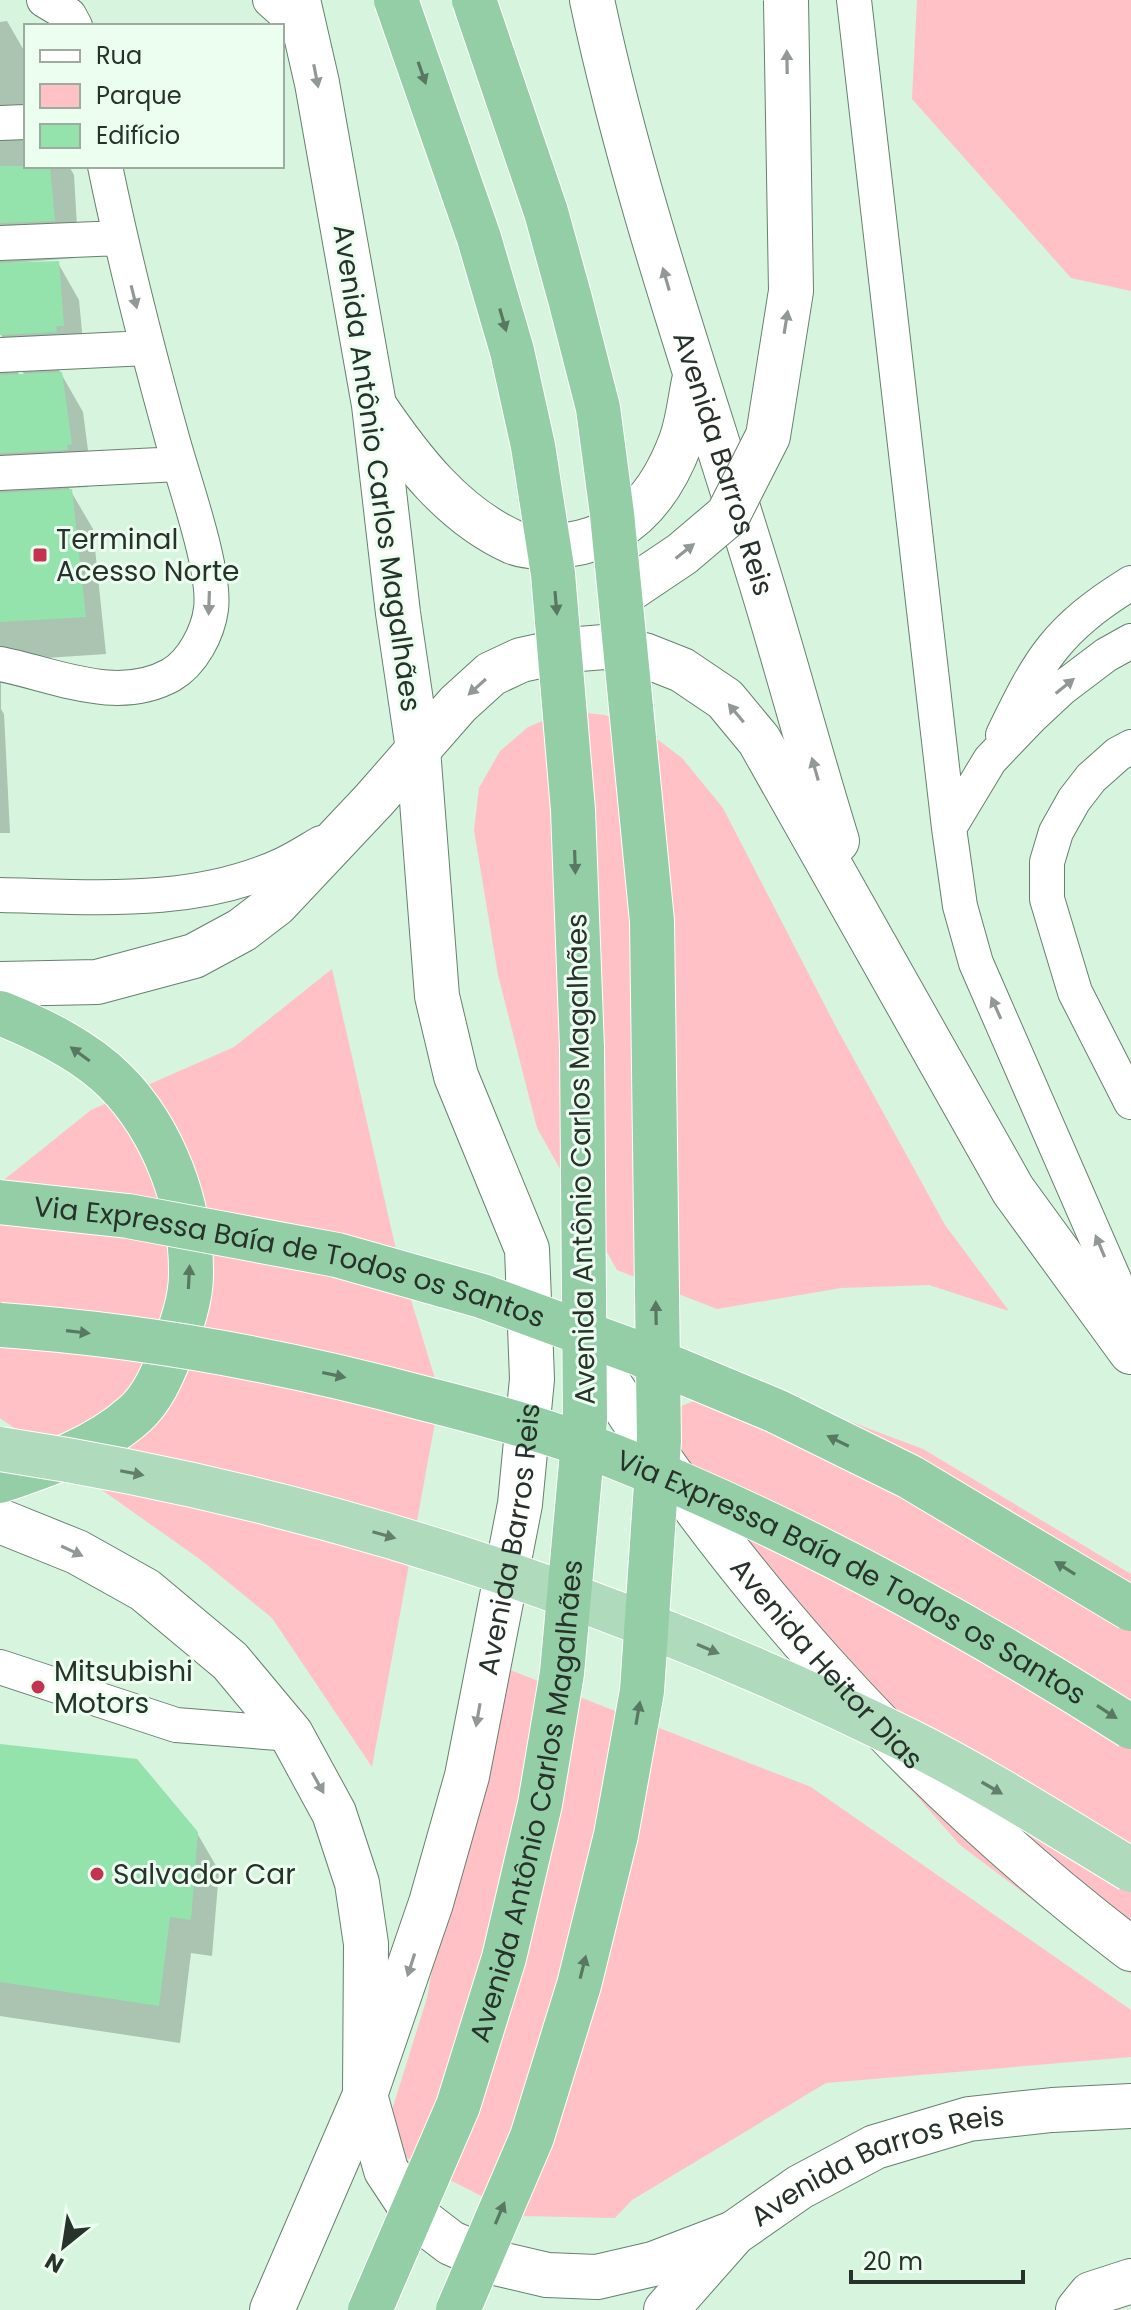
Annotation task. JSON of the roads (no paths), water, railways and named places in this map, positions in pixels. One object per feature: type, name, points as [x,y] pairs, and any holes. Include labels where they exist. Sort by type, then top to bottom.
[{"type":"highway","name":"Avenida Antônio Carlos Magalhães","points":[[370,2310],[458,2106],[504,1958],[540,1804],[562,1673],[585,1420],[582,1048],[573,810],[553,574],[533,446],[512,351],[479,238],[396,0]]},
{"type":"highway","points":[[458,2310],[532,2137],[579,1985],[616,1835],[642,1691],[659,1441],[652,921],[621,595],[598,408],[546,212],[474,0]]},
{"type":"highway","points":[[0,1013],[30,1025],[69,1047],[115,1081],[146,1120],[170,1164],[184,1208],[191,1276],[183,1322],[162,1377],[137,1412],[99,1441],[46,1466],[0,1481]]},
{"type":"highway","name":"Via Expressa Baía de Todos os Santos","points":[[0,1202],[128,1216],[337,1255],[482,1296],[632,1351],[776,1411],[910,1477],[1131,1609]]},
{"type":"highway","name":"Via Expressa Baía de Todos os Santos","points":[[0,1325],[50,1328],[211,1349],[301,1368],[495,1417],[610,1455],[729,1506],[897,1587],[1053,1677],[1131,1727]]},
{"type":"main road","name":"Avenida Barros Reis","points":[[592,0],[607,72],[694,378],[758,570],[862,924]]},
{"type":"main road","points":[[621,595],[682,554],[728,515],[768,436],[791,291],[786,0]]},
{"type":"main road","name":"Avenida Antônio Carlos Magalhães","points":[[302,16],[374,405],[398,613],[418,749]]},
{"type":"main road","points":[[374,405],[430,480],[456,503],[484,525],[516,543],[553,547],[590,542],[636,516],[662,483],[682,439],[694,378]]},
{"type":"main road","points":[[0,984],[97,982],[194,956],[242,930],[276,904],[374,800],[458,704],[491,674],[521,660],[567,650],[604,647],[644,655],[682,670],[725,699],[759,740],[1013,1190],[1131,1352]]},
{"type":"main road","name":"Avenida Barros Reis","points":[[272,2310],[365,2095],[427,1917],[467,1776],[520,1504],[532,1379],[527,1249],[456,1076],[437,996],[418,749]]},
{"type":"main road","name":"Avenida Heitor Dias","points":[[527,1249],[647,1443],[729,1552],[825,1668],[950,1796],[1056,1892],[1131,1949]]},
{"type":"main road","points":[[0,1449],[193,1485],[363,1529],[486,1565],[619,1612],[764,1672],[912,1743],[1131,1870]]},
{"type":"main road","points":[[0,1521],[77,1552],[145,1590],[230,1661],[291,1734],[334,1813],[357,1883],[366,1944],[365,2095],[386,2170],[417,2217],[451,2243],[500,2264],[547,2275],[597,2277],[653,2264],[734,2233]]},
{"type":"main road","name":"Avenida Barros Reis","points":[[666,2310],[734,2233],[800,2187],[875,2147],[969,2119],[1131,2106]]},
{"type":"main road","points":[[1078,2310],[1091,2294],[1131,2281]]},
{"type":"lane","points":[[44,0],[69,15],[74,24]]},
{"type":"lane","points":[[270,0],[302,16]]},
{"type":"lane","points":[[854,0],[960,906],[976,963],[1131,1318]]},
{"type":"lane","points":[[0,123],[24,122]]},
{"type":"lane","points":[[0,664],[37,671],[92,688],[140,687],[173,674],[199,646],[211,609],[208,568],[147,348],[105,168]]},
{"type":"lane","points":[[0,243],[120,238]]},
{"type":"lane","points":[[0,355],[147,348]]},
{"type":"lane","points":[[0,473],[179,464]]},
{"type":"lane","points":[[949,828],[990,760],[1032,675],[1055,641],[1091,608],[1131,583]]},
{"type":"lane","points":[[990,760],[1061,689],[1118,648]]},
{"type":"lane","points":[[1131,747],[1118,754],[1091,778],[1074,800],[1056,832],[1047,862],[1047,899],[1075,992],[1131,1102]]},
{"type":"lane","points":[[0,895],[171,895],[227,884],[284,864],[322,842],[374,800]]},
{"type":"lane","points":[[0,1667],[176,1725],[291,1734]]},
{"type":"place","name":"Terminal Acesso Norte","points":[[40,555]]},
{"type":"place","name":"Mitsubishi Motors","points":[[38,1687]]},
{"type":"place","name":"Salvador Car","points":[[97,1874]]}]
